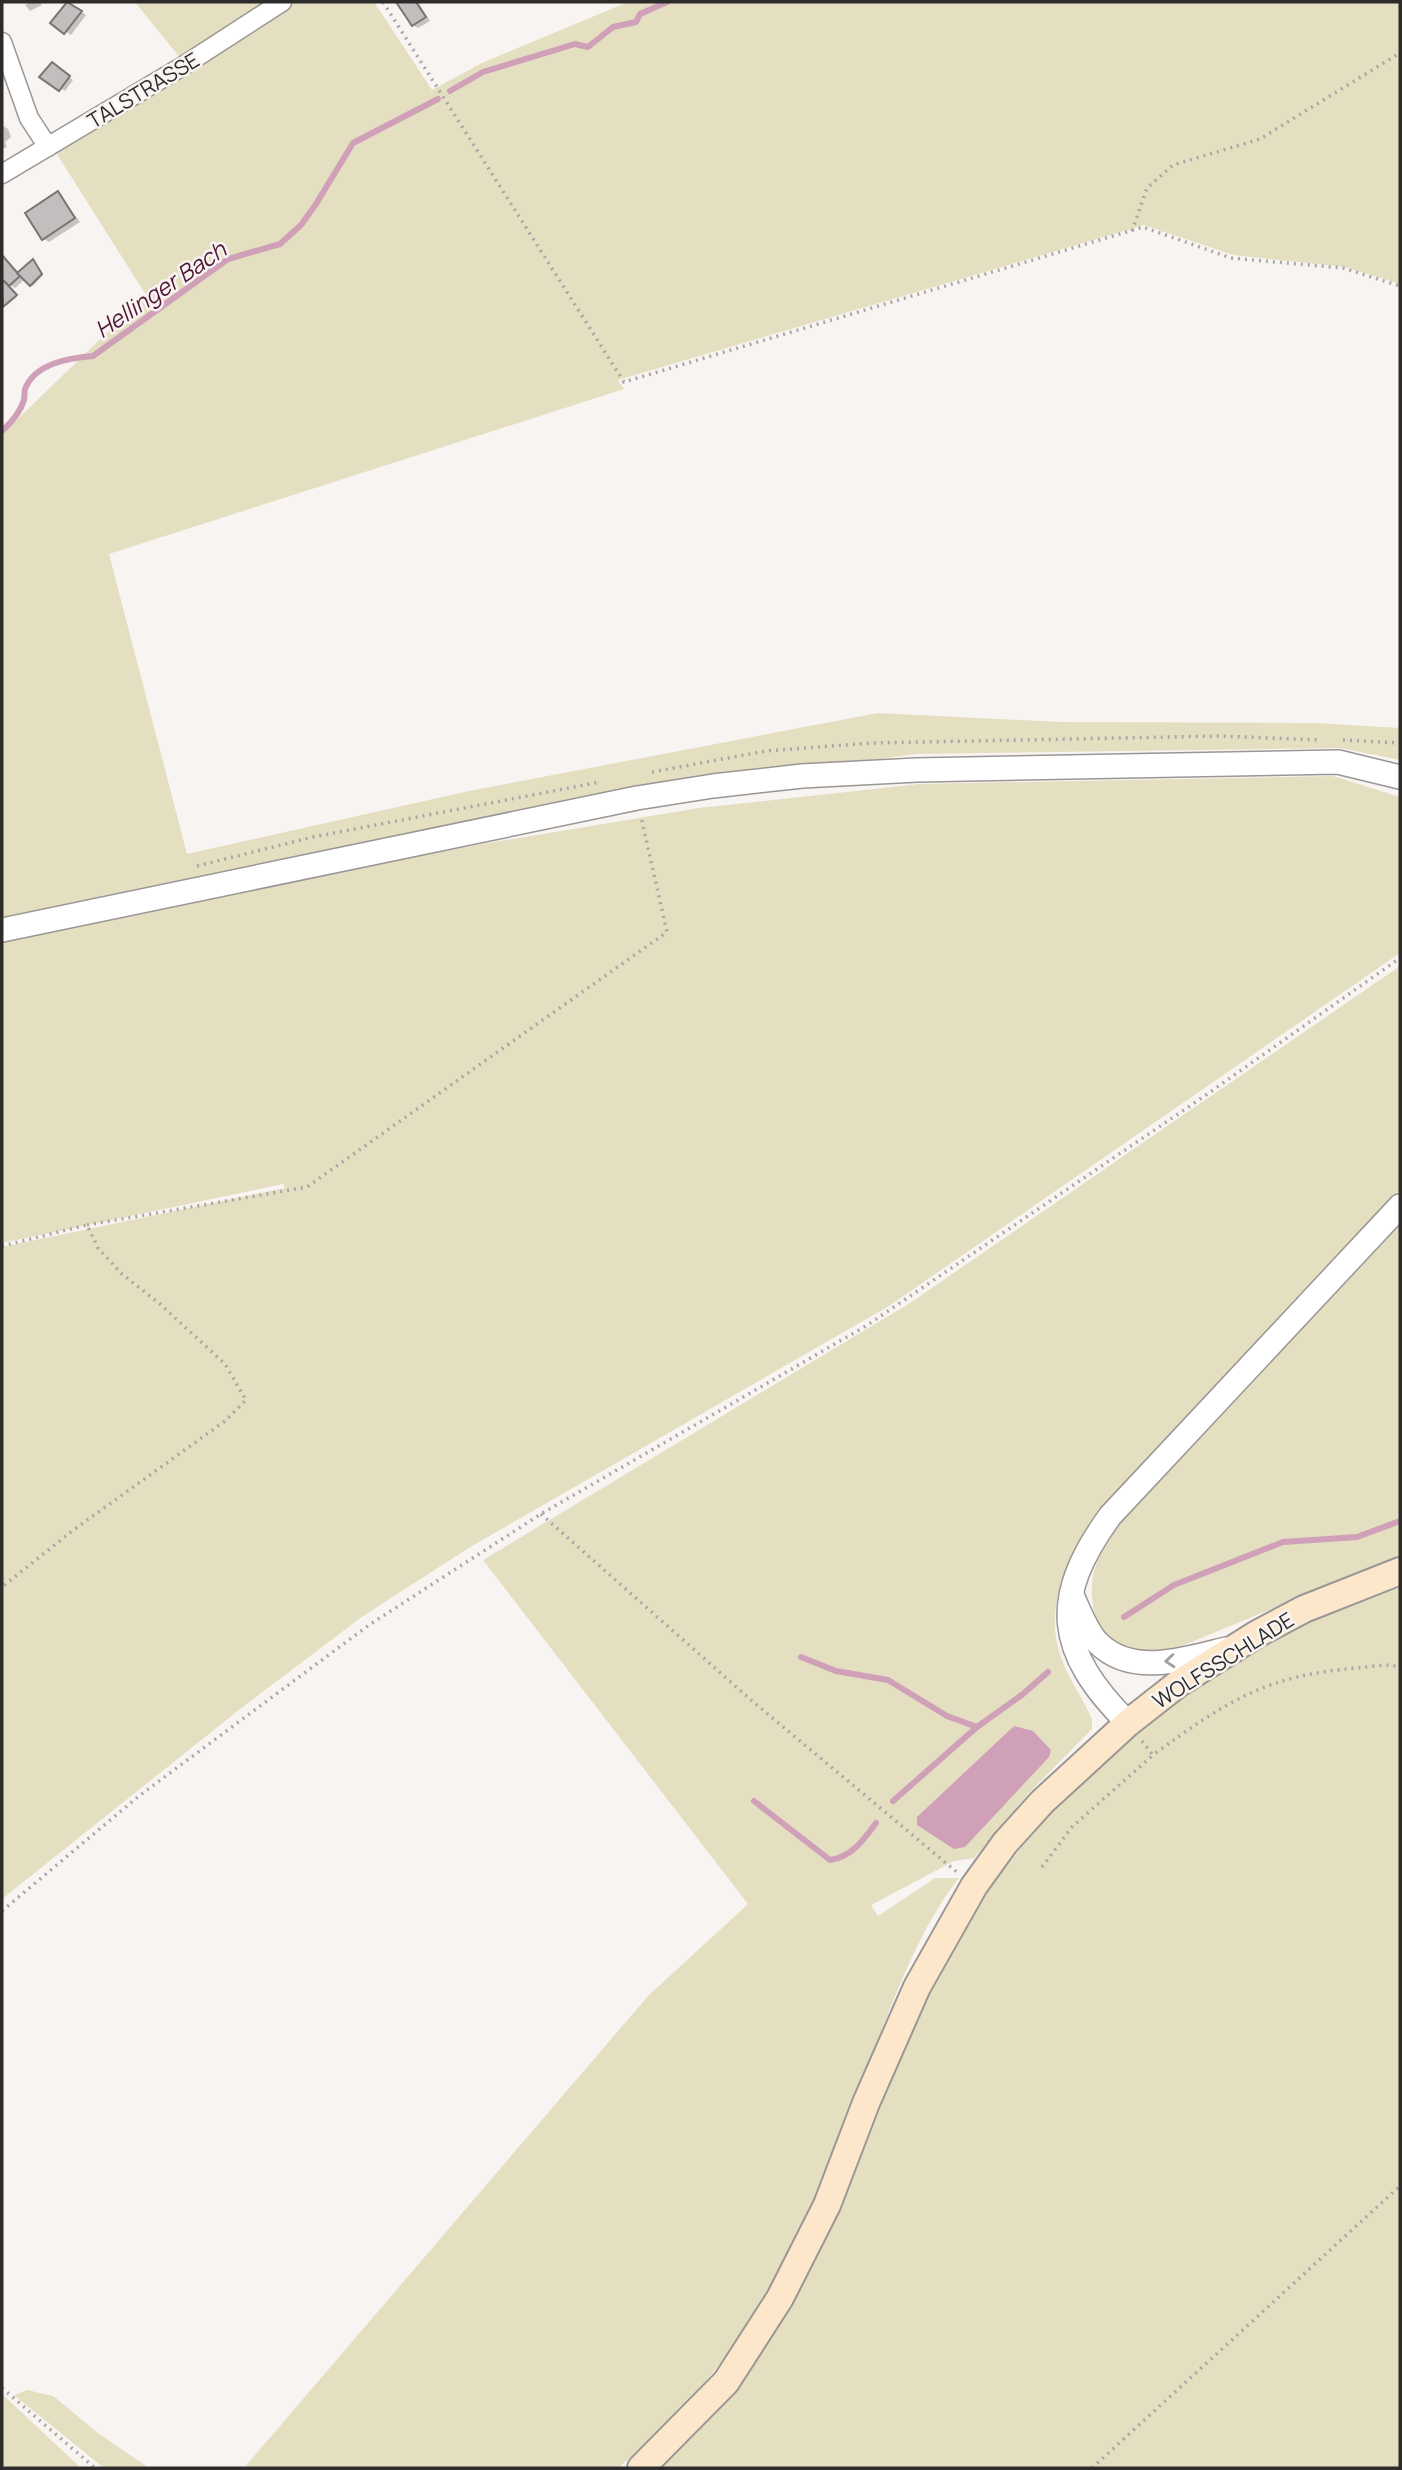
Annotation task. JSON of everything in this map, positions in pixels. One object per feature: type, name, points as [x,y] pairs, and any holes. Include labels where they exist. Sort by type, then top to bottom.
[{"type":"main road","name":"WOLFSSCHLADE","points":[[641,2468],[726,2382],[780,2298],[827,2205],[866,2103],[916,1987],[974,1886],[1005,1843],[1042,1801],[1128,1723],[1179,1683],[1236,1646],[1304,1609],[1400,1571]]},
{"type":"street","name":"TALSTRASSE","points":[[2,174],[282,2]]},
{"type":"street","points":[[2,42],[29,118],[48,147]]},
{"type":"street","points":[[2,930],[637,798],[802,776],[917,770],[1338,762],[1400,777]]},
{"type":"street","points":[[1128,1723],[1087,1676],[1076,1654],[1070,1622],[1071,1592],[1087,1548],[1110,1516],[1400,1206]]},
{"type":"street","points":[[1071,1592],[1097,1642],[1120,1658],[1142,1662],[1175,1661],[1236,1646]]},
{"type":"path","points":[[383,2],[624,382],[1143,228],[1231,257],[1343,268],[1400,286]]},
{"type":"path","points":[[1132,230],[1147,188],[1173,165],[1260,139],[1400,53]]},
{"type":"path","points":[[2,1246],[87,1225],[307,1187],[667,932],[637,798]]},
{"type":"path","points":[[2,1911],[139,1796],[369,1625],[541,1514],[866,1326],[1206,1095],[1400,958]]},
{"type":"path","points":[[2,1587],[72,1531],[225,1421],[246,1400],[225,1364],[160,1304],[122,1275],[98,1248],[87,1225]]},
{"type":"path","points":[[541,1514],[751,1700],[974,1886]]},
{"type":"path","points":[[1042,1867],[1072,1828],[1153,1755],[1207,1715],[1272,1683],[1323,1671],[1400,1667]]},
{"type":"path","points":[[1128,1723],[1153,1755]]},
{"type":"path","points":[[1092,2468],[1400,2186]]},
{"type":"path","points":[[2,2388],[95,2468]]},
{"type":"shaded area","points":[[135,2],[263,2],[181,59]]},
{"type":"shaded area","points":[[296,2],[374,2],[432,90],[484,62],[628,2],[1400,2],[1400,284],[1345,267],[1233,255],[1144,225],[618,380],[624,389],[109,554],[187,854],[469,791],[878,713],[1060,722],[1316,723],[1400,728],[1400,760],[1340,748],[917,754],[706,782],[2,920],[2,434],[146,295],[53,148],[190,69]]},
{"type":"shaded area","points":[[1333,776],[1400,797],[1400,953],[889,1306],[472,1546],[363,1616],[244,1706],[2,1899],[2,1247],[285,1188],[283,1184],[2,1243],[2,936],[482,844],[699,808],[919,784]]},
{"type":"shaded area","points":[[1400,966],[1400,1190],[1094,1518],[1085,1532],[1068,1564],[1057,1598],[1055,1634],[1066,1669],[1092,1719],[1092,1729],[1028,1794],[974,1858],[954,1861],[871,1905],[878,1916],[935,1878],[959,1878],[944,1898],[918,1944],[797,2238],[770,2292],[721,2363],[659,2431],[618,2468],[244,2468],[648,1996],[748,1904],[483,1560],[910,1303]]},
{"type":"shaded area","points":[[1400,1221],[1400,1556],[1165,1653],[1134,1652],[1118,1647],[1109,1640],[1097,1619],[1093,1607],[1092,1582],[1098,1560],[1118,1526]]},
{"type":"shaded area","points":[[1400,1581],[1400,2468],[656,2468],[690,2436],[876,2105],[950,1951],[990,1889],[1019,1851],[1085,1778],[1159,1713],[1199,1684],[1278,1636]]},
{"type":"shaded area","points":[[1014,1726],[1033,1731],[1051,1750],[1049,1757],[965,1847],[954,1849],[917,1825],[917,1817]]},
{"type":"shaded area","points":[[27,2390],[53,2396],[98,2433],[149,2468],[104,2468],[14,2395]]},
{"type":"shaded area","points":[[2,2394],[81,2468],[2,2468]]},
{"type":"building","points":[[67,2],[82,11],[64,34],[50,23]]},
{"type":"building","points":[[396,2],[416,2],[426,17],[412,26]]},
{"type":"building","points":[[52,62],[70,76],[59,91],[39,77]]},
{"type":"building","points":[[58,191],[75,218],[42,240],[25,213]]},
{"type":"building","points":[[2,255],[20,276],[9,286],[4,281],[2,283]]},
{"type":"building","points":[[33,259],[42,274],[30,286],[17,273]]},
{"type":"building","points":[[4,281],[17,295],[3,307],[2,283]]},
{"type":"waterway","name":"Hellinger Bach","points":[[450,91],[483,72],[575,44],[588,47],[613,27],[636,22],[640,14],[667,2]]},
{"type":"waterway","name":"Hellinger Bach","points":[[2,431],[18,413],[24,400],[25,389],[37,373],[54,363],[93,356],[228,259],[280,244],[301,225],[353,143],[438,99]]},
{"type":"waterway","points":[[1124,1617],[1174,1585],[1283,1542],[1357,1537],[1400,1521]]},
{"type":"waterway","points":[[801,1657],[836,1671],[888,1680],[947,1716],[977,1727]]},
{"type":"waterway","points":[[893,1801],[977,1727],[1048,1672]]},
{"type":"waterway","points":[[754,1801],[830,1860],[851,1851],[876,1823]]}]
